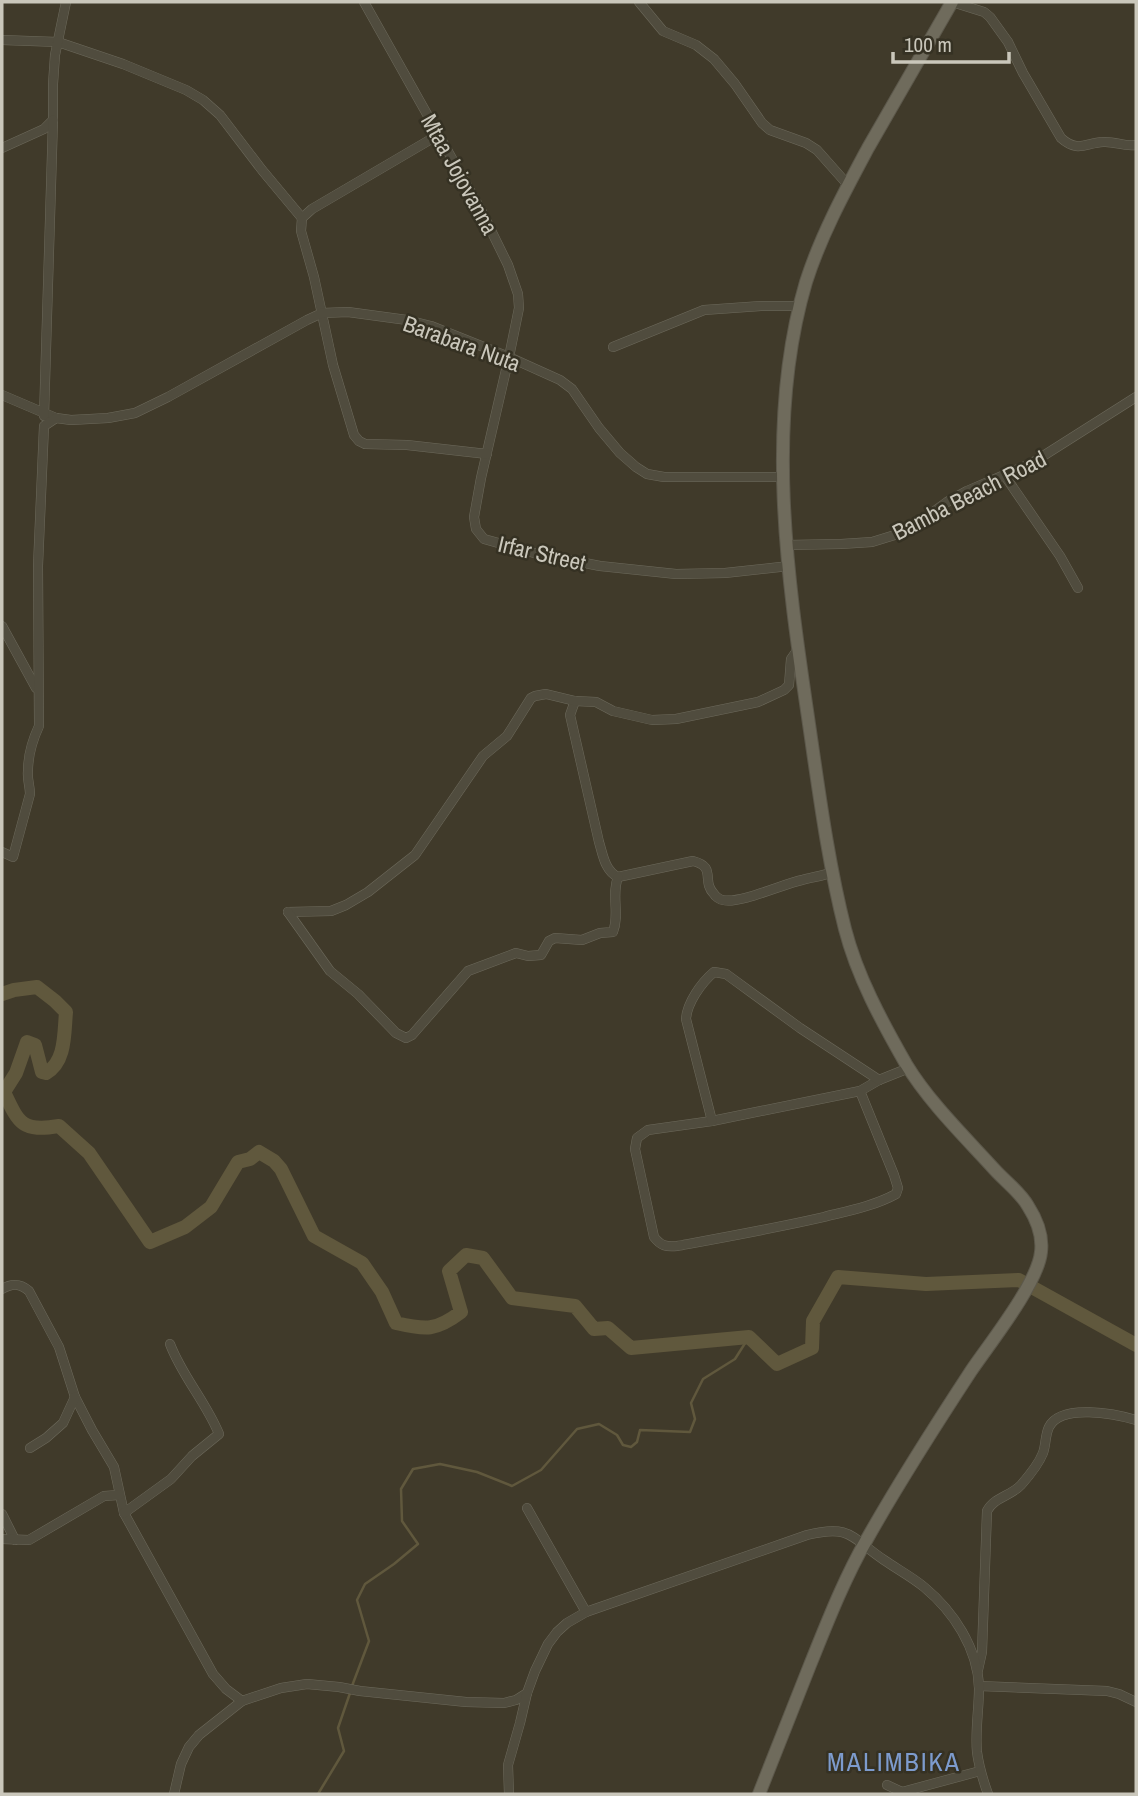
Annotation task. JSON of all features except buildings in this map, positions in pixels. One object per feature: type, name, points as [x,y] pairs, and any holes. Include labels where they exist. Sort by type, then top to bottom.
[{"type":"main road","points":[[760,1794],[831,1611],[863,1544],[1023,1293],[1040,1260],[1041,1236],[1025,1200],[999,1175],[924,1090],[885,1026],[864,983],[846,932],[825,828],[798,649],[786,545],[782,477],[785,419],[791,356],[808,278],[824,235],[848,185],[952,2]]},
{"type":"street","points":[[2,852],[13,857],[30,794],[27,774],[31,743],[39,726],[38,566],[53,84],[66,2]]},
{"type":"street","name":"Mtaa Jojovanna","points":[[364,2],[482,212],[508,265],[518,294],[519,308],[509,357]]},
{"type":"street","points":[[639,2],[663,31],[696,46],[714,60],[735,84],[762,123],[771,130],[817,150],[848,185]]},
{"type":"street","points":[[952,2],[984,12],[990,17],[1061,138],[1068,145],[1080,147],[1107,142],[1136,145]]},
{"type":"street","points":[[2,40],[58,42],[123,64],[186,90],[203,100],[220,115],[302,218]]},
{"type":"street","points":[[2,148],[44,129],[53,120]]},
{"type":"street","points":[[437,132],[433,138],[312,209],[302,218],[301,231],[333,365],[354,435],[359,441],[365,444],[407,445],[487,454]]},
{"type":"street","points":[[613,347],[704,310],[800,306]]},
{"type":"street","name":"Barabara Nuta","points":[[2,395],[55,418],[108,418],[135,413],[307,320],[322,313],[348,312],[431,326],[560,380],[572,389],[620,453],[646,474],[664,477],[782,477]]},
{"type":"street","name":"Irfar Street","points":[[509,357],[474,517],[475,529],[484,539],[534,553],[600,566],[676,574],[725,573],[789,566]]},
{"type":"street","name":"Bamba Beach Road","points":[[786,545],[872,542],[898,534],[947,502],[1053,451],[1136,397]]},
{"type":"street","points":[[44,426],[55,418]]},
{"type":"street","points":[[1005,475],[1060,556],[1078,588]]},
{"type":"street","points":[[2,626],[37,690]]},
{"type":"street","points":[[618,877],[614,887],[616,924],[613,932],[600,933],[582,940],[555,938],[549,941],[541,955],[516,953],[468,971],[412,1035],[405,1038],[396,1033],[358,994],[330,971],[288,912],[331,911],[346,905],[368,892],[415,855],[483,756],[507,736],[535,695],[546,694],[575,701],[596,702],[613,711],[652,720],[676,719],[758,702],[784,690],[789,685],[791,659],[798,649]]},
{"type":"street","points":[[575,701],[570,715],[599,842],[604,860],[612,874],[618,877],[693,861],[703,863],[710,889],[722,900],[739,899],[833,872]]},
{"type":"street","points":[[712,1121],[686,1019],[689,1004],[714,972],[726,974],[800,1028],[879,1080]]},
{"type":"street","points":[[860,1091],[894,1175],[898,1188],[896,1194],[852,1210],[770,1230],[665,1247],[654,1237],[635,1149],[636,1138],[648,1130],[712,1121],[860,1091],[909,1068]]},
{"type":"street","points":[[2,1289],[13,1284],[23,1286],[29,1291],[59,1347],[75,1397],[114,1467],[124,1513],[213,1674],[226,1689],[242,1701]]},
{"type":"street","points":[[124,1513],[171,1479],[192,1456],[219,1434],[176,1360],[170,1344]]},
{"type":"street","points":[[30,1448],[60,1427],[75,1397]]},
{"type":"street","points":[[978,1674],[982,1652],[989,1506],[1021,1485],[1042,1455],[1047,1429],[1053,1420],[1072,1413],[1101,1412],[1136,1420]]},
{"type":"street","points":[[2,1539],[29,1540],[104,1496],[119,1495]]},
{"type":"street","points":[[527,1508],[586,1612]]},
{"type":"street","points":[[2,1514],[15,1540]]},
{"type":"street","points":[[509,1794],[508,1765],[527,1693],[548,1644],[567,1623],[586,1612],[826,1530],[853,1535],[879,1557],[922,1585],[944,1605],[967,1640],[978,1674],[977,1751],[988,1794]]},
{"type":"street","points":[[174,1794],[181,1764],[199,1735],[242,1701],[281,1688],[307,1684],[466,1702],[504,1703],[527,1693]]},
{"type":"street","points":[[979,1686],[1107,1691],[1119,1693],[1136,1702]]},
{"type":"street","points":[[887,1785],[902,1792],[980,1771]]},
{"type":"waterway","points":[[2,994],[37,987],[66,1012],[61,1054],[53,1068],[46,1073],[42,1072],[35,1045],[27,1042],[16,1073],[4,1092],[14,1112],[29,1126],[59,1126],[89,1153],[150,1242],[185,1227],[211,1207],[238,1162],[250,1159],[259,1152],[281,1169],[314,1236],[362,1263],[382,1292],[396,1323],[415,1327],[437,1326],[461,1312],[449,1271],[466,1255],[483,1258],[512,1298],[575,1306],[594,1329],[608,1328],[631,1348],[749,1337],[777,1364],[812,1348],[813,1321],[838,1277],[926,1284],[1019,1280],[1136,1345]]},
{"type":"waterway","points":[[352,1686],[369,1641],[357,1600],[365,1584],[418,1544],[402,1521],[401,1489],[413,1469],[440,1464],[477,1472],[512,1486],[541,1470],[577,1429],[599,1424],[617,1435],[623,1445],[631,1447],[637,1442],[640,1430],[690,1432],[695,1419],[691,1403],[703,1379],[735,1359],[749,1337]]},
{"type":"waterway","points":[[318,1794],[344,1751],[338,1728],[350,1693]]},
{"type":"district","name":"MALIMBIKA","points":[[894,1761]]}]
